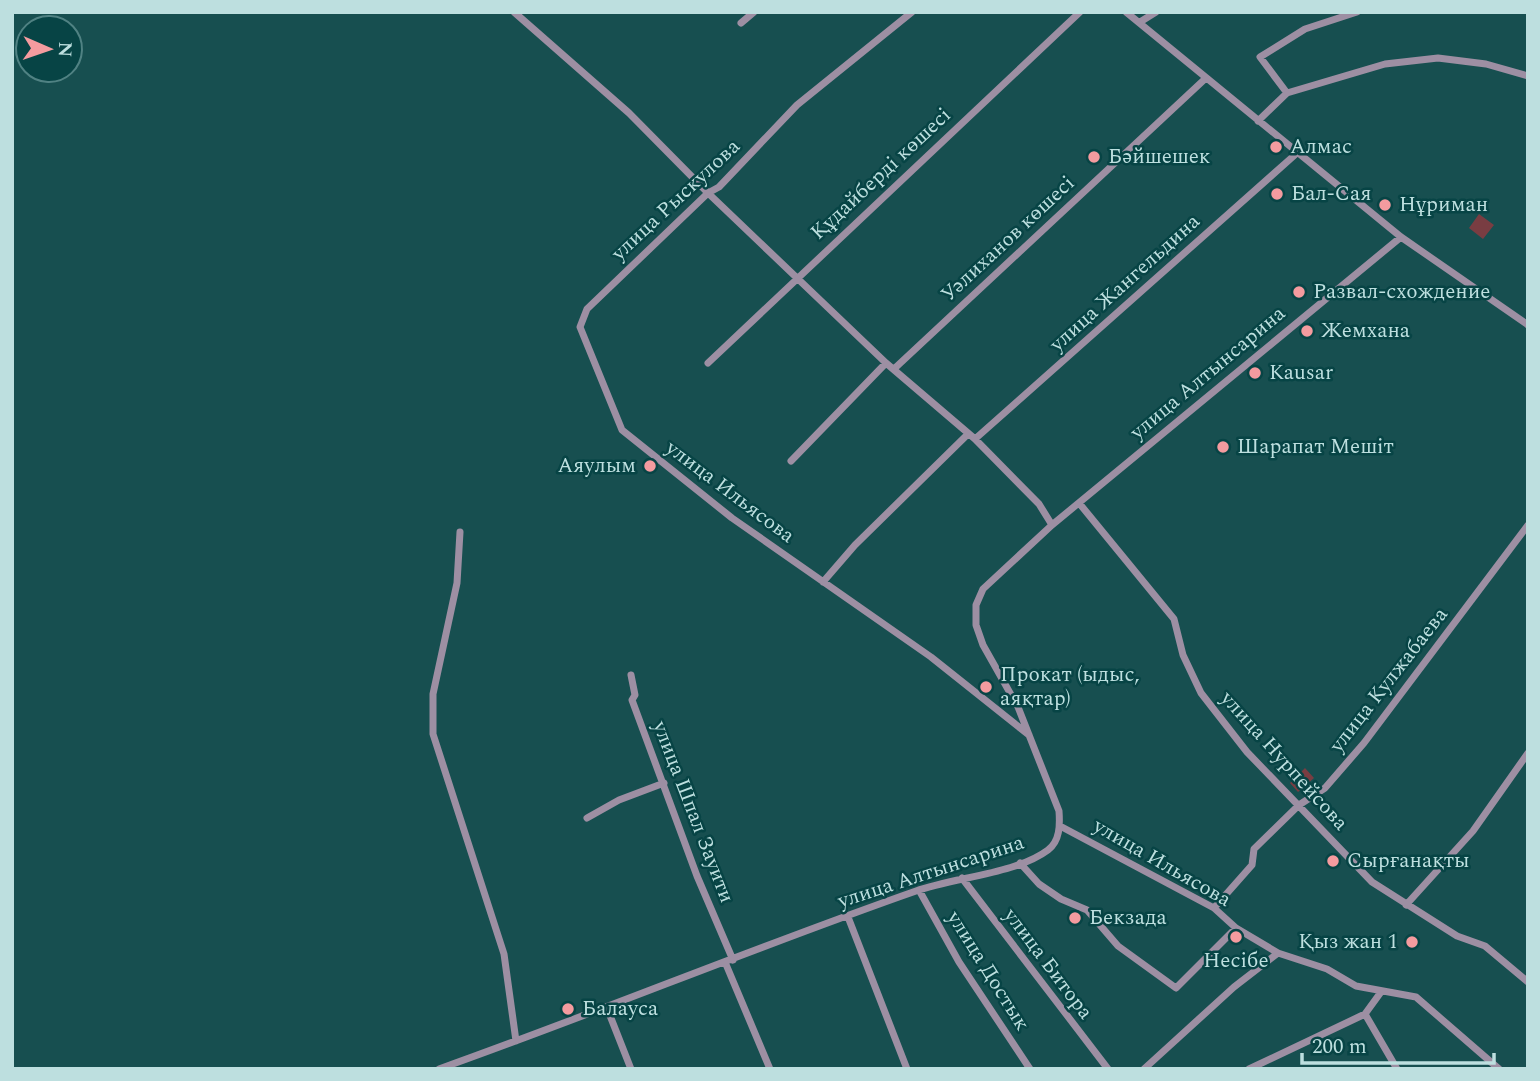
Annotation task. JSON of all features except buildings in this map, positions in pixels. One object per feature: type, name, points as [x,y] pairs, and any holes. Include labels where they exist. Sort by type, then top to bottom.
[{"type":"street","points":[[514,12],[629,113],[795,277],[887,363],[972,437],[1039,504],[1052,525]]},
{"type":"street","points":[[741,23],[754,12]]},
{"type":"street","name":"улица Рыскулова","points":[[645,450],[622,430],[580,327],[581,317],[604,291],[708,193],[719,187],[797,105],[912,12]]},
{"type":"street","name":"Құдайберді көшесі","points":[[708,363],[795,277],[1080,12]]},
{"type":"street","points":[[1126,12],[1401,237],[1528,325]]},
{"type":"street","points":[[1140,22],[1156,12]]},
{"type":"street","points":[[1287,93],[1260,57],[1305,29],[1357,12]]},
{"type":"street","points":[[1258,121],[1287,93],[1385,64],[1438,58],[1486,64],[1528,76]]},
{"type":"street","name":"Уәлиханов көшесі","points":[[895,368],[1206,78]]},
{"type":"street","name":"улица Жангельдина","points":[[823,582],[855,545],[972,437],[1297,153]]},
{"type":"street","name":"улица Алтынсарина","points":[[439,1069],[919,890],[1020,863],[1048,850],[1056,840],[1060,826],[1059,811],[1031,736],[983,645],[976,625],[976,605],[983,589],[1052,525],[1401,237]]},
{"type":"street","points":[[791,461],[887,363]]},
{"type":"street","name":"улица Ильясова","points":[[645,450],[732,518],[929,656],[1031,736]]},
{"type":"street","name":"улица Нурпейсова","points":[[1079,503],[1174,619],[1183,655],[1195,680],[1225,727],[1298,805],[1372,882],[1457,936],[1485,946],[1528,982]]},
{"type":"street","name":"улица Кулжабаева","points":[[1214,908],[1252,865],[1254,849],[1298,805],[1325,788],[1364,743],[1528,525]]},
{"type":"street","points":[[460,532],[457,583],[433,694],[432,725],[504,954],[516,1041]]},
{"type":"street","name":"улица Шпал Зауити","points":[[631,675],[635,695],[632,700],[770,1069]]},
{"type":"street","points":[[1406,905],[1473,831],[1528,753]]},
{"type":"street","points":[[587,818],[619,800],[664,783]]},
{"type":"street","name":"улица Ильясова","points":[[1060,826],[1214,908],[1236,928],[1278,953],[1327,969],[1356,986],[1416,997],[1499,1069]]},
{"type":"street","points":[[1020,863],[1039,884],[1061,899],[1087,910],[1118,946],[1176,988],[1236,928]]},
{"type":"street","name":"улица Битора","points":[[962,878],[1108,1069]]},
{"type":"street","name":"улица Достык","points":[[919,890],[959,962],[1030,1069]]},
{"type":"street","points":[[848,916],[907,1069]]},
{"type":"street","points":[[1144,1069],[1234,987],[1278,953]]},
{"type":"street","points":[[1249,1069],[1365,1014],[1381,992]]},
{"type":"street","points":[[607,1008],[631,1069]]},
{"type":"street","points":[[1365,1014],[1397,1069]]},
{"type":"shaded area","points":[[1479,214],[1494,225],[1483,239],[1469,228]]},
{"type":"shaded area","points":[[1305,768],[1314,778],[1298,792],[1290,783]]},
{"type":"place","name":"Алмас","points":[[1276,147]]},
{"type":"place","name":"Бәйшешек","points":[[1094,157]]},
{"type":"place","name":"Бал-Сая","points":[[1277,194]]},
{"type":"place","name":"Нұриман","points":[[1385,205]]},
{"type":"place","name":"Развал-схождение","points":[[1299,292]]},
{"type":"place","name":"Жемхана","points":[[1307,331]]},
{"type":"place","name":"Kausar","points":[[1255,373]]},
{"type":"place","name":"Шарапат Мешіт","points":[[1223,447]]},
{"type":"place","name":"Аяулым","points":[[650,466]]},
{"type":"place","name":"Прокат (ыдыс, аяқтар)","points":[[986,687]]},
{"type":"place","name":"Сырғанақты","points":[[1333,861]]},
{"type":"place","name":"Бекзада","points":[[1075,918]]},
{"type":"place","name":"Несібе","points":[[1236,937]]},
{"type":"place","name":"Қыз жан 1","points":[[1412,942]]},
{"type":"place","name":"Балауса","points":[[568,1009]]}]
